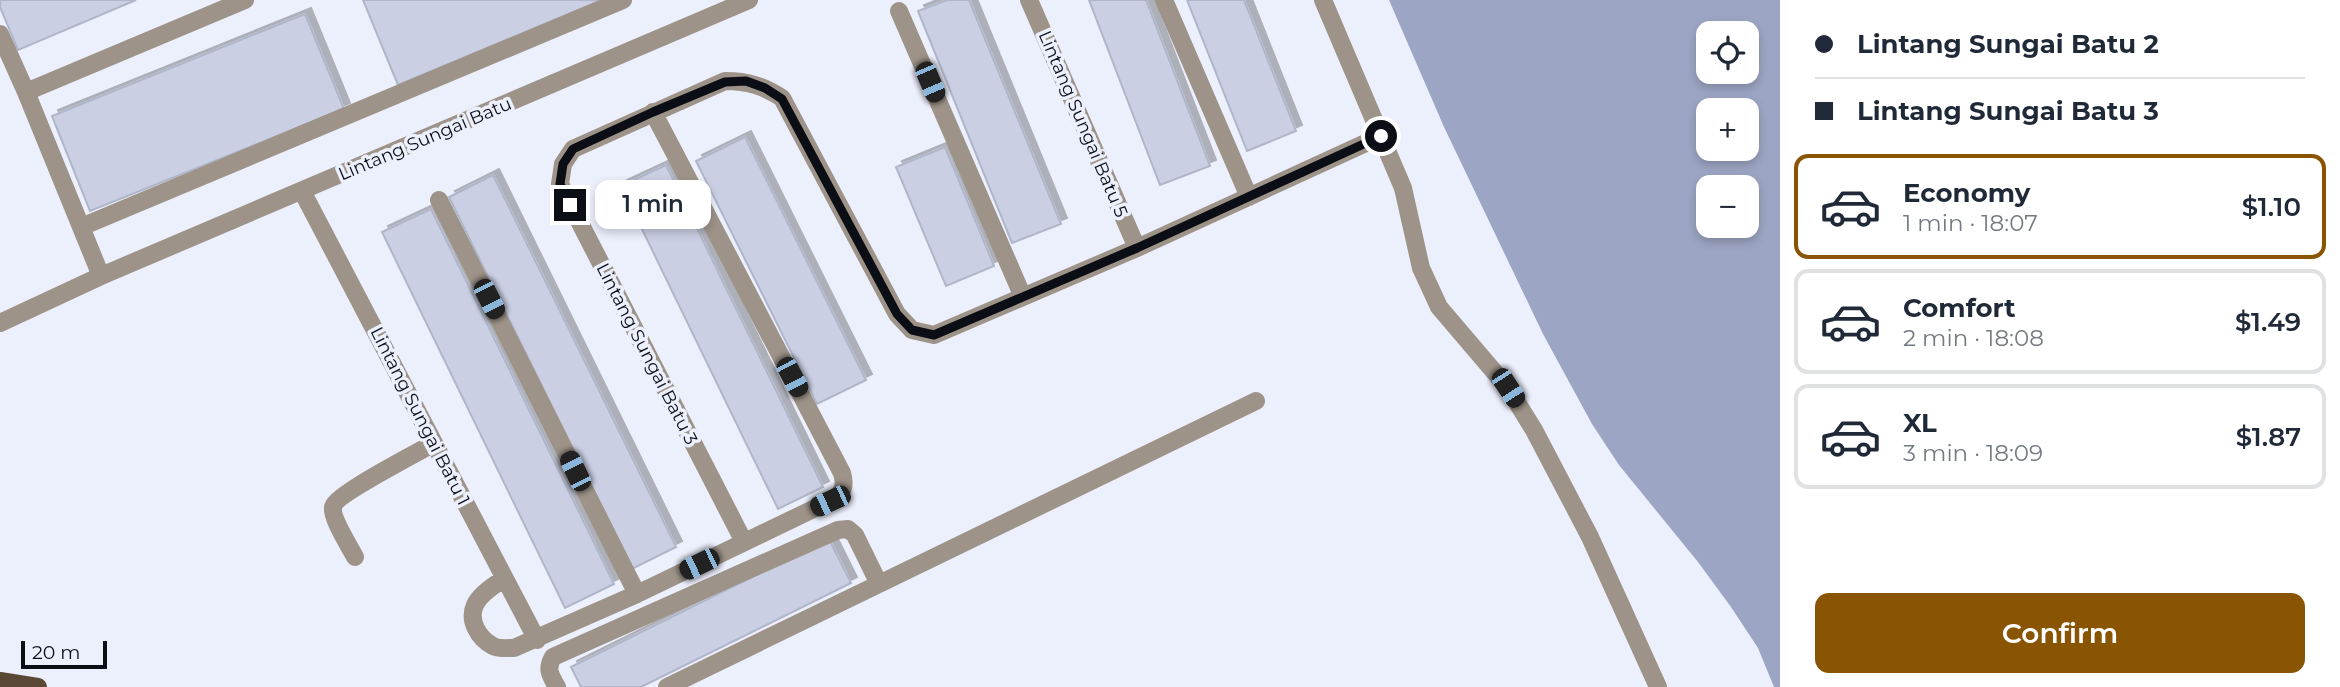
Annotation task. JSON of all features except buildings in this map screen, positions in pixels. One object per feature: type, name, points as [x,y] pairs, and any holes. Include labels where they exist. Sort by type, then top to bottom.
[{"type":"main road","points":[[0,681],[38,687]]},
{"type":"street","points":[[26,92],[244,0]]},
{"type":"street","points":[[81,227],[623,0]]},
{"type":"street","name":"Lintang Sungai Batu","points":[[0,323],[101,275],[749,0]]},
{"type":"street","name":"Lintang Sungai Batu 5","points":[[1029,0],[1137,248]]},
{"type":"street","points":[[1164,0],[1249,197]]},
{"type":"street","points":[[1323,0],[1402,188],[1421,268],[1439,307],[1508,388],[1534,429],[1574,503],[1658,687]]},
{"type":"street","points":[[899,11],[1023,297]]},
{"type":"street","points":[[0,34],[101,275]]},
{"type":"street","points":[[504,579],[476,603],[472,617],[479,636],[495,648],[514,648],[637,594],[838,497],[843,492],[845,484],[842,473],[653,112],[725,82],[746,81],[765,88],[782,99],[897,314],[912,330],[934,335],[1137,248],[1381,136]]},
{"type":"street","name":"Lintang Sungai Batu 3","points":[[653,112],[573,149],[563,164],[560,184],[744,542]]},
{"type":"street","name":"Lintang Sungai Batu 1","points":[[302,191],[537,640]]},
{"type":"street","points":[[439,200],[637,594]]},
{"type":"street","points":[[667,687],[1256,401]]},
{"type":"street","points":[[355,557],[334,517],[333,508],[336,501],[434,443]]},
{"type":"street","points":[[557,687],[549,673],[549,664],[553,657],[838,530],[848,529],[855,535],[879,584]]},
{"type":"water","points":[[1389,0],[1780,0],[1780,687],[1774,687],[1758,648],[1731,607],[1619,465],[1592,424],[1543,334],[1444,127]]},
{"type":"route","points":[[570,205],[560,184],[563,164],[573,149],[725,82],[746,81],[765,88],[782,99],[897,314],[912,330],[934,335],[1137,248],[1381,136]]}]
